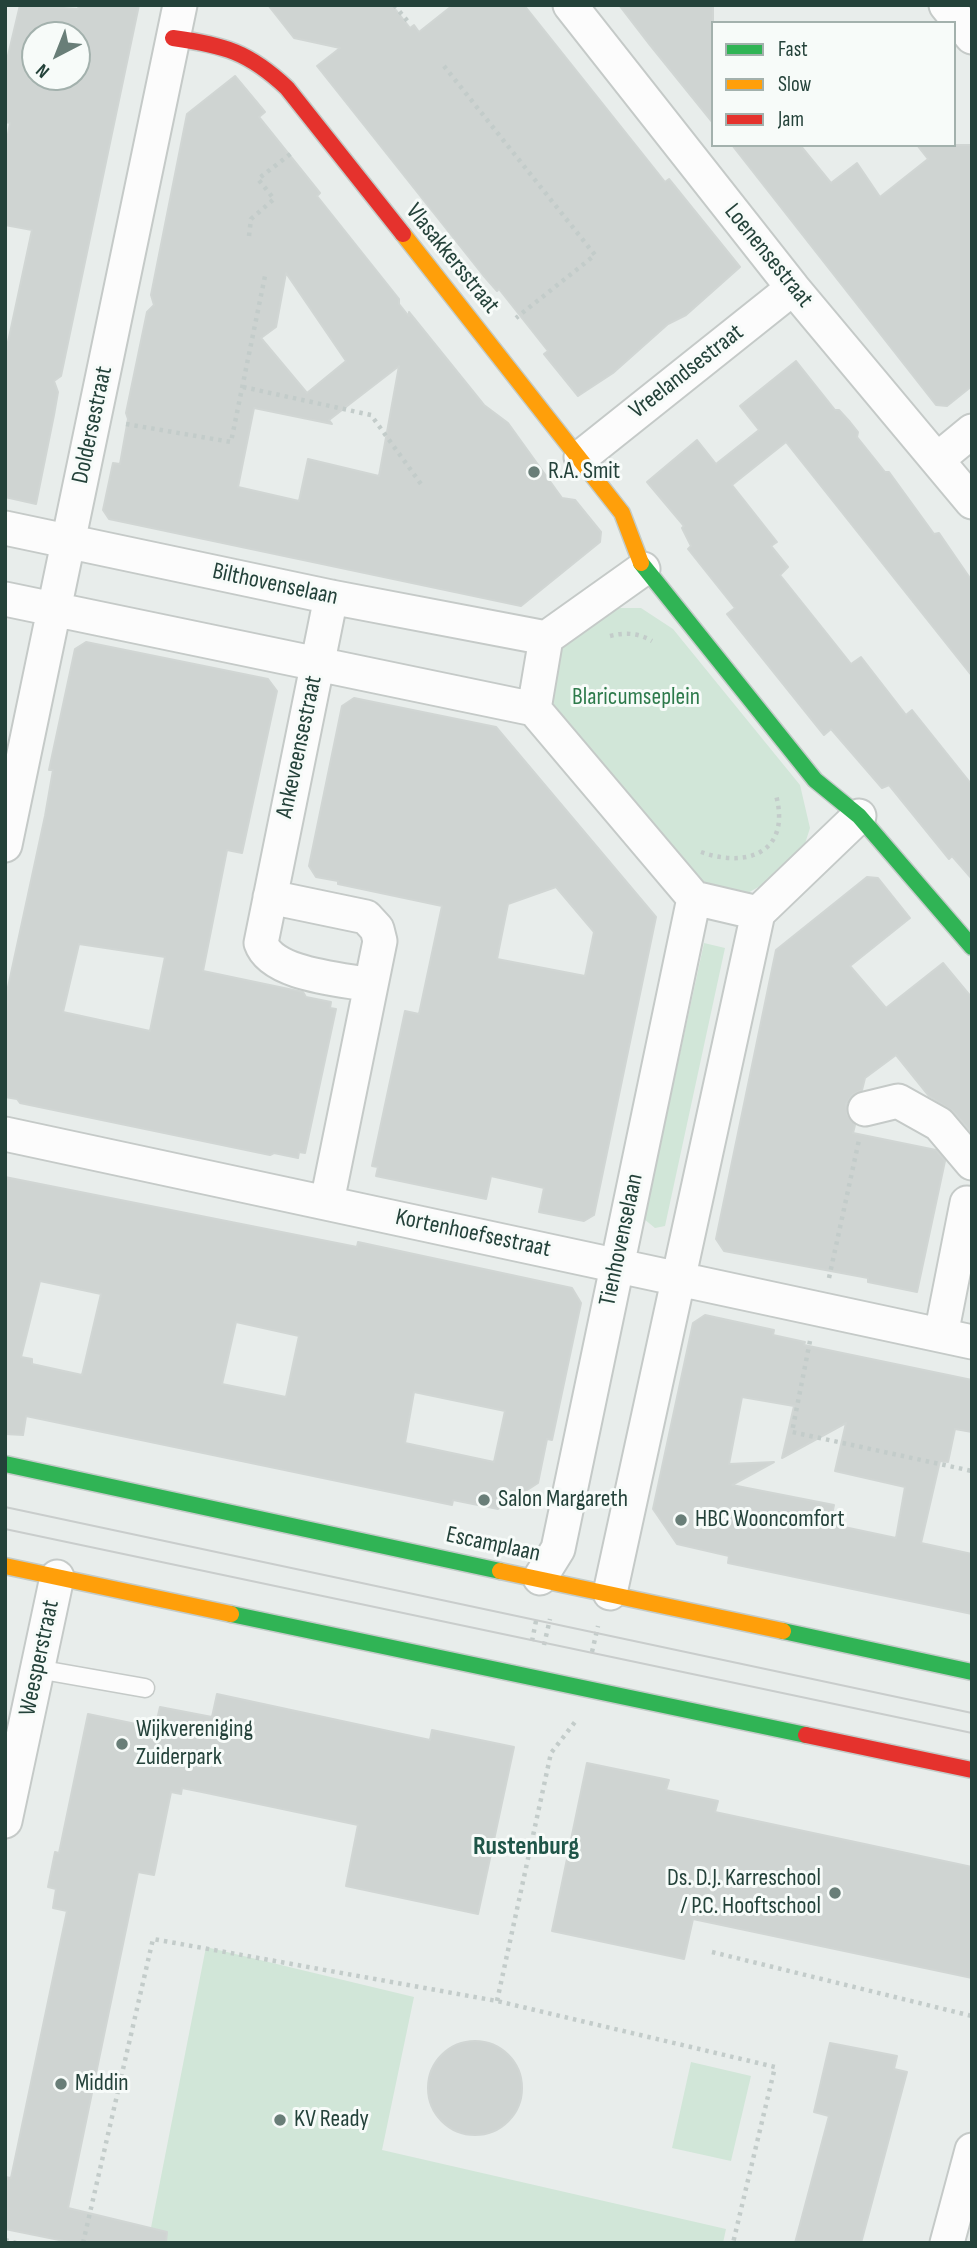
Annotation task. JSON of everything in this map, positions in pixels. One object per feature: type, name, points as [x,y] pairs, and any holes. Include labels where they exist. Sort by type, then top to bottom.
[{"type":"street","name":"Doldersestraat","points":[[5,845],[180,5]]},
{"type":"street","name":"Loenensestraat","points":[[570,5],[793,288],[972,502]]},
{"type":"street","points":[[946,5],[972,37]]},
{"type":"street","name":"Vlasakkersstraat","points":[[173,38],[241,50],[264,64],[320,130],[581,457],[622,513],[643,569]]},
{"type":"street","name":"Vreelandsestraat","points":[[581,457],[793,288]]},
{"type":"street","points":[[938,459],[972,431]]},
{"type":"street","name":"Bilthovenselaan","points":[[5,528],[331,597],[546,638]]},
{"type":"street","points":[[534,709],[546,638],[643,569],[815,780],[859,816],[972,947]]},
{"type":"street","name":"Ankeveensestraat","points":[[331,597],[261,943],[264,951],[275,962],[290,968],[371,985]]},
{"type":"street","points":[[5,598],[534,709],[694,898],[758,913]]},
{"type":"street","points":[[608,1592],[758,913],[859,816]]},
{"type":"street","points":[[270,897],[366,917],[377,929],[380,941],[327,1202]]},
{"type":"street","name":"Tienhovenselaan","points":[[548,1580],[558,1549],[694,898]]},
{"type":"street","points":[[865,1109],[898,1101],[939,1124],[972,1163]]},
{"type":"street","name":"Kortenhoefsestraat","points":[[5,1134],[956,1339],[967,1203],[972,1204]]},
{"type":"street","name":"Escamplaan","points":[[5,1464],[972,1671]]},
{"type":"street","points":[[5,1566],[972,1770]]},
{"type":"street","name":"Weesperstraat","points":[[5,1821],[57,1577]]},
{"type":"street","points":[[947,2243],[972,2150]]},
{"type":"lane","points":[[37,1669],[145,1688]]},
{"type":"path","points":[[394,5],[410,24]]},
{"type":"path","points":[[444,66],[595,255],[488,340]]},
{"type":"path","points":[[249,236],[251,219],[274,199],[258,179],[320,130]]},
{"type":"path","points":[[94,419],[231,442],[265,275]]},
{"type":"path","points":[[243,387],[370,415],[421,484]]},
{"type":"path","points":[[598,639],[622,633],[644,636],[655,642]]},
{"type":"path","points":[[695,850],[724,860],[747,859],[769,846],[780,827],[777,797],[772,785]]},
{"type":"path","points":[[865,1109],[792,1432],[972,1471]]},
{"type":"path","points":[[532,1677],[548,1580]]},
{"type":"path","points":[[532,1677],[548,1580]]},
{"type":"path","points":[[497,2001],[551,1753],[575,1721],[608,1592]]},
{"type":"path","points":[[83,2243],[153,1940],[497,2001],[775,2067],[733,2243]]},
{"type":"path","points":[[712,1952],[972,2015]]},
{"type":"path","points":[[5,2240],[16,2243]]},
{"type":"green space","name":"Blaricumseplein","points":[[611,608],[641,608],[673,629],[800,785],[810,828],[802,853],[778,876],[746,894],[715,891],[686,873],[552,711],[548,671],[554,643]]},
{"type":"green space","points":[[704,943],[725,948],[665,1226],[655,1228],[644,1219]]},
{"type":"green space","name":"KV Ready","points":[[206,1947],[414,1997],[382,2150],[726,2229],[723,2243],[148,2243]]},
{"type":"green space","points":[[691,2062],[751,2076],[731,2161],[672,2148]]},
{"type":"building","points":[[20,5],[78,9],[79,5],[139,5],[61,376],[54,381],[58,392],[36,504],[5,497],[5,356],[32,230],[5,225],[5,151],[10,123],[5,122],[5,68]]},
{"type":"building","points":[[268,5],[392,5],[410,28],[414,25],[419,32],[453,5],[524,5],[665,182],[669,179],[740,267],[686,315],[668,324],[613,373],[578,396],[544,354],[548,351],[499,289],[497,291],[483,275],[317,66],[340,48],[294,38]]},
{"type":"building","points":[[619,5],[713,5],[711,121]]},
{"type":"building","points":[[235,76],[265,112],[259,117],[320,193],[317,196],[399,299],[399,304],[409,316],[409,312],[484,405],[508,423],[562,498],[575,500],[601,532],[600,542],[521,606],[109,519],[103,510],[113,463],[120,464],[128,419],[126,413],[147,312],[154,305],[151,295],[187,114]],"holes":[[[286,273],[346,361],[307,393],[261,338],[276,327]],[[399,366],[379,476],[308,459],[299,501],[238,487],[254,408],[332,424],[329,420]]]},
{"type":"building","points":[[972,145],[972,386],[947,406],[936,405],[734,147],[802,147],[831,183],[857,163],[880,197],[928,159],[919,147]]},
{"type":"building","points":[[796,361],[835,410],[839,410],[858,432],[857,437],[885,472],[889,472],[934,534],[939,533],[972,581],[972,676],[786,442],[732,485],[777,542],[771,546],[788,567],[780,575],[851,664],[861,657],[906,715],[912,710],[972,785],[972,879],[952,856],[949,859],[889,785],[882,788],[831,729],[824,735],[727,614],[735,608],[688,549],[691,546],[682,528],[684,526],[647,482],[697,440],[716,464],[759,430],[740,406]]},
{"type":"building","points":[[86,642],[268,679],[277,691],[242,853],[227,850],[203,971],[303,992],[306,997],[331,1002],[330,1008],[336,1009],[305,1153],[299,1152],[298,1158],[274,1153],[270,1155],[20,1103],[17,1099],[5,1097],[5,1018],[8,1001],[5,1001],[45,816],[53,770],[49,770],[75,649]],"holes":[[[79,944],[165,957],[150,1031],[63,1012]]]},
{"type":"building","points":[[354,698],[496,727],[656,917],[594,1215],[584,1221],[539,1212],[544,1188],[491,1176],[486,1199],[376,1176],[378,1167],[372,1166],[405,1011],[419,1014],[442,906],[338,884],[338,881],[316,877],[309,866],[342,706]],"holes":[[[556,887],[594,932],[585,976],[497,959],[508,904]]]},
{"type":"building","points":[[867,877],[878,878],[910,918],[850,966],[886,1008],[943,963],[972,998],[972,1133],[953,1111],[929,1096],[896,1055],[865,1078],[862,1090],[852,1095],[846,1104],[847,1114],[855,1125],[853,1133],[936,1150],[945,1161],[917,1292],[868,1282],[868,1278],[724,1251],[716,1239],[776,950]]},
{"type":"building","points":[[5,1177],[357,1247],[358,1242],[572,1288],[581,1303],[552,1440],[547,1439],[538,1483],[498,1509],[453,1500],[452,1505],[26,1416],[23,1435],[5,1434]],"holes":[[[40,1281],[101,1294],[82,1375],[32,1364],[32,1359],[21,1357]],[[236,1322],[299,1336],[286,1397],[222,1384]],[[414,1392],[505,1411],[494,1462],[405,1443]]]},
{"type":"building","points":[[705,1315],[774,1330],[773,1335],[805,1342],[804,1345],[972,1380],[972,1432],[955,1429],[948,1462],[940,1461],[921,1543],[972,1554],[972,1614],[728,1563],[729,1556],[677,1544],[653,1509],[693,1323]],"holes":[[[742,1397],[794,1406],[782,1458],[846,1423],[835,1471],[905,1487],[896,1538],[830,1524],[834,1505],[732,1485],[774,1462],[729,1464]]]},
{"type":"building","points":[[217,1694],[430,1740],[432,1730],[514,1747],[478,1914],[346,1886],[358,1825],[182,1788],[181,1794],[171,1792],[154,1875],[138,1872],[68,2208],[167,2232],[166,2243],[74,2243],[5,2229],[5,2177],[11,2178],[67,1911],[53,1908],[56,1889],[48,1887],[55,1852],[59,1853],[88,1714],[155,1728],[160,1707],[212,1717]]},
{"type":"building","points":[[587,1763],[669,1780],[666,1790],[718,1801],[715,1812],[972,1867],[972,1978],[693,1919],[684,1959],[552,1931]]},
{"type":"building","points":[[475,2041],[493,2044],[508,2055],[519,2070],[522,2088],[519,2106],[508,2121],[493,2132],[475,2135],[457,2132],[442,2121],[431,2106],[428,2088],[431,2070],[442,2055],[457,2044]]},
{"type":"building","points":[[830,2043],[897,2056],[894,2069],[907,2072],[861,2243],[795,2243],[829,2116],[814,2112]]},
{"type":"tram line","points":[[5,1507],[972,1713]]},
{"type":"tram line","points":[[5,1529],[972,1733]]},
{"type":"traffic: fast","points":[[641,563],[815,780],[859,816],[972,947]]},
{"type":"traffic: fast","points":[[5,1464],[500,1571]]},
{"type":"traffic: fast","points":[[231,1614],[806,1735]]},
{"type":"traffic: fast","points":[[783,1631],[972,1672]]},
{"type":"traffic: slow","points":[[403,234],[622,513],[641,563]]},
{"type":"traffic: slow","points":[[5,1566],[231,1614]]},
{"type":"traffic: slow","points":[[500,1571],[783,1631]]},
{"type":"traffic: jam","points":[[173,38],[235,52],[273,76],[287,88],[403,234]]},
{"type":"traffic: jam","points":[[806,1735],[972,1770]]},
{"type":"place","name":"R.A. Smit","points":[[534,472]]},
{"type":"place","name":"Salon Margareth","points":[[484,1500]]},
{"type":"place","name":"HBC Wooncomfort","points":[[681,1520]]},
{"type":"place","name":"Wijkvereniging Zuiderpark","points":[[122,1744]]},
{"type":"place","name":"Ds. D.J. Karreschool / P.C. Hooftschool","points":[[835,1893]]},
{"type":"place","name":"Middin","points":[[61,2084]]},
{"type":"place","name":"KV Ready","points":[[280,2120]]},
{"type":"district","name":"Rustenburg","points":[[526,1847]]}]
